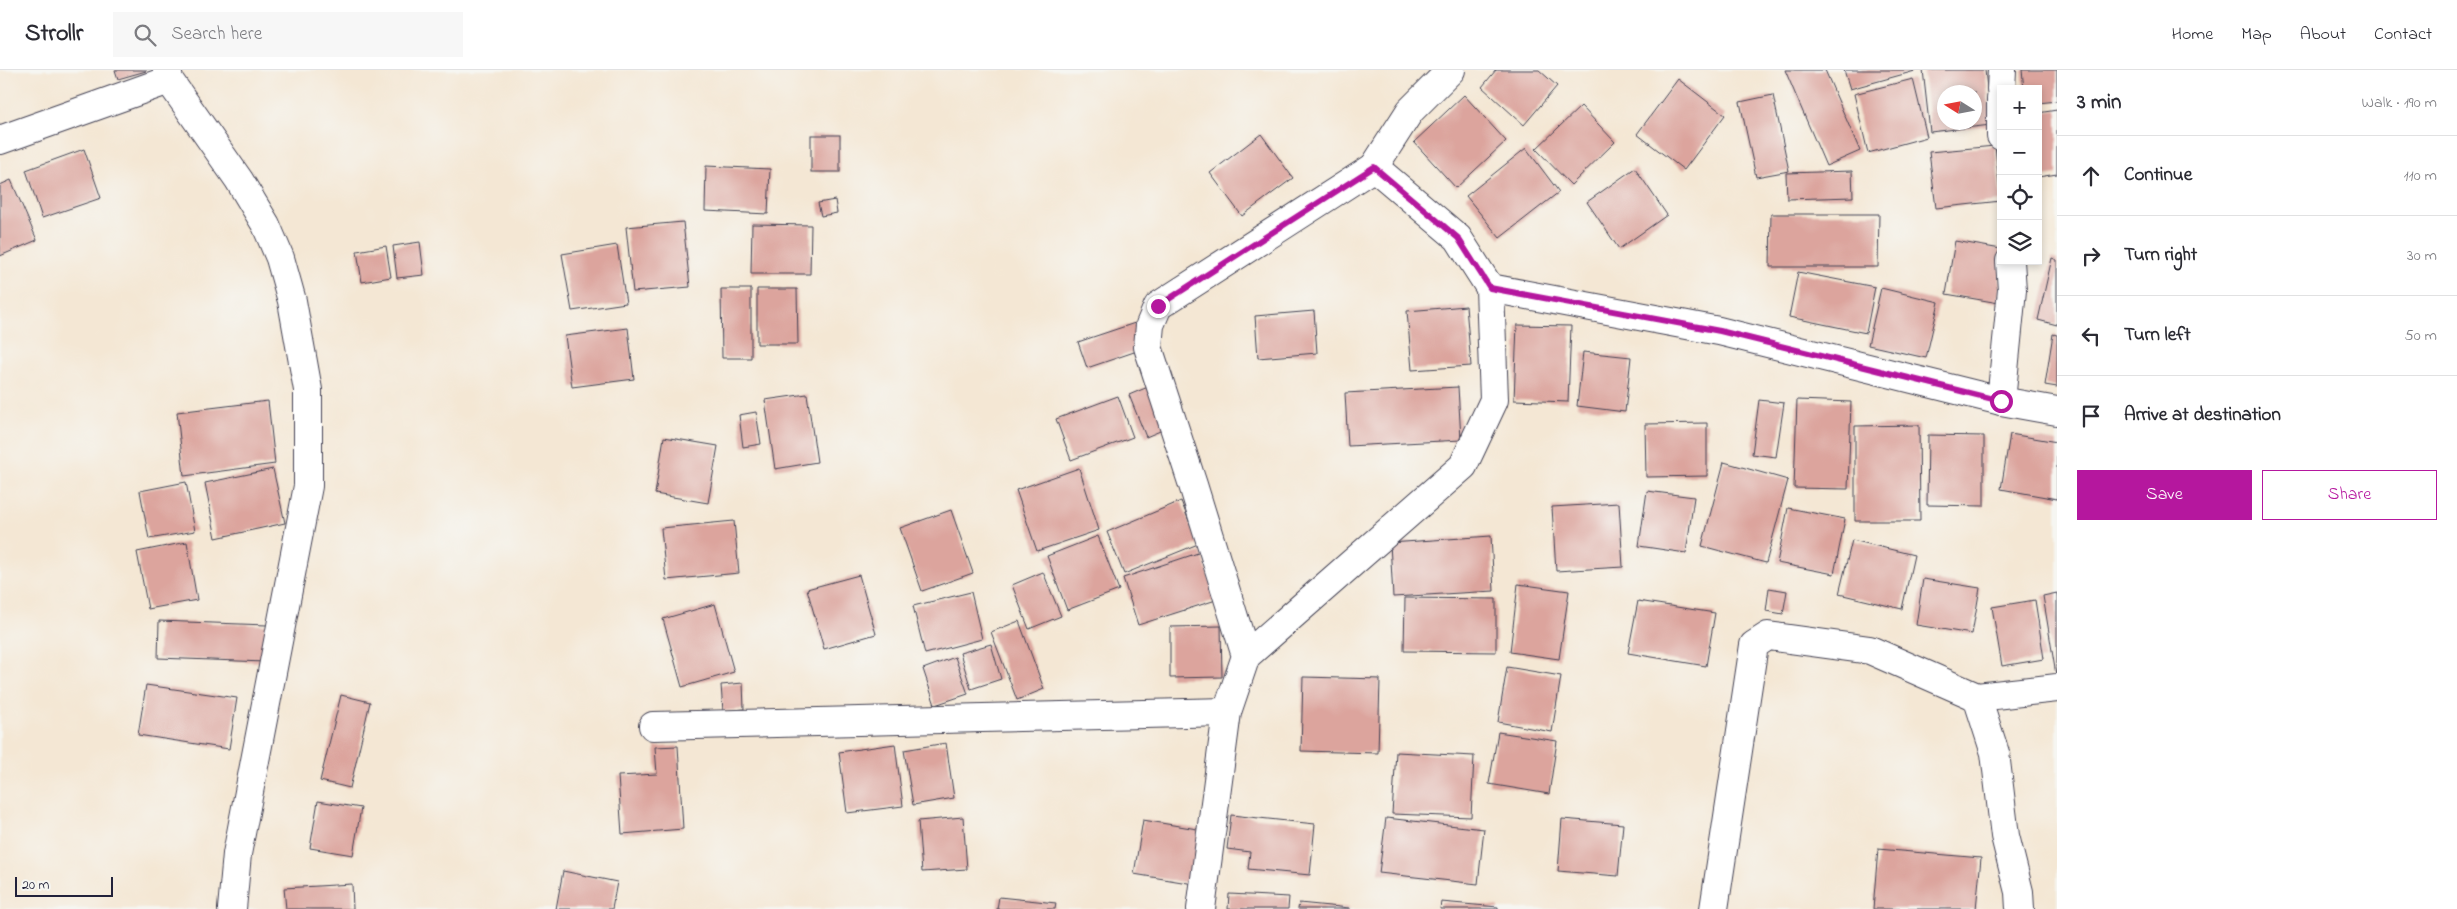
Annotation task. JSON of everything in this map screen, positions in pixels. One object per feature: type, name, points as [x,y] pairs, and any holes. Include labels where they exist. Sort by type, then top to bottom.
[{"type":"street","points":[[1246,656],[1148,347],[1150,325],[1158,306],[1374,167],[1410,111],[1451,70]]},
{"type":"street","points":[[2001,85],[2002,70]]},
{"type":"street","points":[[0,140],[168,75],[239,180],[266,225],[280,258],[292,301],[308,390],[308,486],[237,854],[232,909]]},
{"type":"street","points":[[1202,909],[1227,712],[1246,656],[1463,466],[1494,400],[1490,288],[1458,238],[1374,167]]},
{"type":"street","points":[[2001,401],[2012,290],[2010,265]]},
{"type":"street","points":[[1490,288],[1720,331],[2001,401],[2057,411]]},
{"type":"street","points":[[1714,909],[1754,645],[1768,636],[1870,650],[1977,697],[2057,688]]},
{"type":"street","points":[[1977,697],[1995,753],[2005,836],[2019,892],[2020,909]]},
{"type":"street","points":[[654,726],[1227,712]]},
{"type":"building","points":[[115,70],[146,70],[146,71],[118,79]]},
{"type":"building","points":[[1496,70],[1539,70],[1557,86],[1524,125],[1482,87]]},
{"type":"building","points":[[1785,70],[1825,70],[1860,151],[1826,166]]},
{"type":"building","points":[[1844,70],[1914,70],[1915,71],[1850,89]]},
{"type":"building","points":[[1923,70],[1985,70],[1991,125],[1982,126],[1982,85],[1937,85],[1937,130],[1947,130],[1930,132]]},
{"type":"building","points":[[2022,70],[2057,70],[2057,101],[2042,103],[2042,85],[2024,85]]},
{"type":"building","points":[[1678,79],[1725,115],[1684,170],[1637,134]]},
{"type":"building","points":[[1913,79],[1927,137],[1868,153],[1854,94]]},
{"type":"building","points":[[1464,95],[1506,141],[1456,188],[1414,142]]},
{"type":"building","points":[[1773,95],[1789,171],[1756,177],[1740,102]]},
{"type":"building","points":[[1581,106],[1615,142],[1571,185],[1536,149]]},
{"type":"building","points":[[2057,110],[2057,174],[2042,176],[2042,130],[2042,112]]},
{"type":"building","points":[[1261,134],[1293,178],[1242,216],[1210,173]]},
{"type":"building","points":[[811,135],[840,135],[840,172],[811,172]]},
{"type":"building","points":[[1995,146],[1997,201],[1936,208],[1929,152]]},
{"type":"building","points":[[1526,148],[1559,192],[1500,238],[1466,196]]},
{"type":"building","points":[[84,149],[101,198],[42,218],[26,170]]},
{"type":"building","points":[[706,166],[770,169],[768,214],[705,211]]},
{"type":"building","points":[[1635,168],[1667,215],[1619,249],[1587,202]]},
{"type":"building","points":[[1852,171],[1853,197],[1787,199],[1786,173]]},
{"type":"building","points":[[11,180],[37,240],[0,256],[0,185]]},
{"type":"building","points":[[835,200],[837,213],[821,216],[818,203]]},
{"type":"building","points":[[1771,214],[1879,214],[1878,267],[1770,267]]},
{"type":"building","points":[[683,222],[690,287],[633,292],[626,227]]},
{"type":"building","points":[[752,224],[811,225],[810,274],[751,274]]},
{"type":"building","points":[[1955,241],[1997,248],[1997,265],[2000,265],[1999,303],[1946,294]]},
{"type":"building","points":[[420,242],[424,275],[397,278],[393,246]]},
{"type":"building","points":[[617,245],[626,303],[572,311],[562,254]]},
{"type":"building","points":[[386,246],[391,277],[362,282],[357,251]]},
{"type":"building","points":[[2052,258],[2057,260],[2057,325],[2038,320]]},
{"type":"building","points":[[1798,272],[1875,287],[1866,333],[1789,317]]},
{"type":"building","points":[[1881,288],[1939,302],[1926,358],[1868,345]]},
{"type":"building","points":[[721,289],[751,289],[751,358],[722,358]]},
{"type":"building","points":[[757,289],[797,289],[798,344],[757,344]]},
{"type":"building","points":[[1466,306],[1471,366],[1412,370],[1407,311]]},
{"type":"building","points":[[1314,311],[1317,353],[1258,358],[1255,316]]},
{"type":"building","points":[[1135,323],[1143,349],[1087,368],[1078,342]]},
{"type":"building","points":[[1517,325],[1571,326],[1568,402],[1514,400]]},
{"type":"building","points":[[628,328],[634,379],[572,387],[565,336]]},
{"type":"building","points":[[2053,334],[2057,335],[2057,387],[2045,385]]},
{"type":"building","points":[[1583,352],[1631,357],[1625,412],[1577,406]]},
{"type":"building","points":[[1155,384],[1172,426],[1146,437],[1129,395]]},
{"type":"building","points":[[1458,387],[1461,440],[1348,446],[1345,393]]},
{"type":"building","points":[[807,394],[817,462],[775,469],[765,400]]},
{"type":"building","points":[[1118,396],[1133,437],[1071,460],[1056,419]]},
{"type":"building","points":[[1759,400],[1784,403],[1776,457],[1752,454]]},
{"type":"building","points":[[1797,400],[1851,402],[1848,489],[1794,488]]},
{"type":"building","points":[[268,401],[275,464],[184,476],[177,412]]},
{"type":"building","points":[[756,412],[761,444],[743,447],[739,415]]},
{"type":"building","points":[[1707,423],[1707,476],[1646,477],[1645,424]]},
{"type":"building","points":[[1919,425],[1920,521],[1855,521],[1855,426]]},
{"type":"building","points":[[2010,434],[2057,442],[2057,499],[2001,489]]},
{"type":"building","points":[[1928,435],[1984,436],[1984,506],[1927,505]]},
{"type":"building","points":[[664,437],[718,446],[708,503],[655,494]]},
{"type":"building","points":[[1724,462],[1788,480],[1766,563],[1702,546]]},
{"type":"building","points":[[1079,468],[1099,530],[1037,551],[1016,490]]},
{"type":"building","points":[[273,469],[285,523],[216,538],[205,483]]},
{"type":"building","points":[[186,482],[195,531],[149,539],[140,491]]},
{"type":"building","points":[[1647,491],[1694,497],[1686,553],[1639,546]]},
{"type":"building","points":[[1181,501],[1198,544],[1124,574],[1107,532]]},
{"type":"building","points":[[1619,503],[1623,567],[1556,571],[1552,507]]},
{"type":"building","points":[[1788,508],[1845,519],[1834,574],[1777,563]]},
{"type":"building","points":[[951,510],[973,573],[922,591],[900,528]]},
{"type":"building","points":[[734,521],[739,573],[666,580],[661,528]]},
{"type":"building","points":[[1098,536],[1119,590],[1067,610],[1047,556]]},
{"type":"building","points":[[1491,536],[1494,591],[1393,597],[1390,543]]},
{"type":"building","points":[[1852,540],[1914,555],[1902,609],[1839,594]]},
{"type":"building","points":[[187,542],[197,600],[148,609],[137,552]]},
{"type":"building","points":[[1201,552],[1216,600],[1138,625],[1123,578]]},
{"type":"building","points":[[1043,572],[1061,616],[1029,629],[1012,585]]},
{"type":"building","points":[[859,575],[876,634],[824,649],[807,589]]},
{"type":"building","points":[[1923,579],[1980,588],[1972,634],[1916,625]]},
{"type":"building","points":[[1518,584],[1569,591],[1559,659],[1510,652]]},
{"type":"building","points":[[1769,588],[1787,591],[1783,614],[1766,611]]},
{"type":"building","points":[[971,592],[982,639],[925,654],[913,606]]},
{"type":"building","points":[[2057,593],[2057,675],[2056,675],[2043,596]]},
{"type":"building","points":[[1405,598],[1496,599],[1496,652],[1404,651]]},
{"type":"building","points":[[2035,600],[2044,659],[2002,666],[1992,607]]},
{"type":"building","points":[[1638,601],[1715,613],[1706,666],[1628,653]]},
{"type":"building","points":[[715,604],[734,672],[682,687],[663,619]]},
{"type":"building","points":[[159,621],[267,625],[265,662],[158,658]]},
{"type":"building","points":[[1019,621],[1044,689],[1017,700],[991,632]]},
{"type":"building","points":[[1221,626],[1222,677],[1170,678],[1170,627]]},
{"type":"building","points":[[991,644],[1001,679],[971,689],[960,653]]},
{"type":"building","points":[[955,657],[968,694],[935,705],[923,669]]},
{"type":"building","points":[[1507,667],[1561,676],[1552,732],[1498,722]]},
{"type":"building","points":[[1303,677],[1380,679],[1378,753],[1301,751]]},
{"type":"building","points":[[743,683],[744,709],[723,711],[721,685]]},
{"type":"building","points":[[146,685],[237,698],[229,749],[138,735]]},
{"type":"building","points":[[341,695],[370,702],[350,788],[320,781]]},
{"type":"building","points":[[1498,732],[1557,741],[1549,794],[1489,784]]},
{"type":"building","points":[[946,743],[954,798],[913,805],[904,750]]},
{"type":"building","points":[[895,744],[903,806],[847,813],[839,752]]},
{"type":"building","points":[[678,746],[683,829],[622,834],[618,776],[657,774],[655,747]]},
{"type":"building","points":[[1396,752],[1474,756],[1471,817],[1392,814]]},
{"type":"building","points":[[318,801],[361,808],[353,855],[310,848]]},
{"type":"building","points":[[1231,815],[1315,824],[1310,875],[1248,869],[1250,852],[1227,849]]},
{"type":"building","points":[[963,817],[967,869],[922,872],[918,821]]},
{"type":"building","points":[[1386,818],[1484,829],[1478,884],[1379,873]]},
{"type":"building","points":[[1562,819],[1623,824],[1618,876],[1558,871]]},
{"type":"building","points":[[1143,820],[1203,830],[1194,884],[1134,874]]},
{"type":"building","points":[[1878,849],[1981,858],[1976,909],[1873,909]]},
{"type":"building","points":[[563,871],[617,882],[612,909],[556,909]]},
{"type":"building","points":[[352,884],[353,909],[286,909],[284,888]]},
{"type":"building","points":[[1229,894],[1289,897],[1288,909],[1228,909]]},
{"type":"building","points":[[999,897],[1056,903],[1055,909],[997,909]]},
{"type":"building","points":[[1441,902],[1498,907],[1498,909],[1440,909]]},
{"type":"building","points":[[1299,903],[1350,908],[1350,909],[1298,909]]},
{"type":"route","points":[[1158,306],[1374,167],[1458,238],[1490,288],[1720,331],[2001,401]]}]
